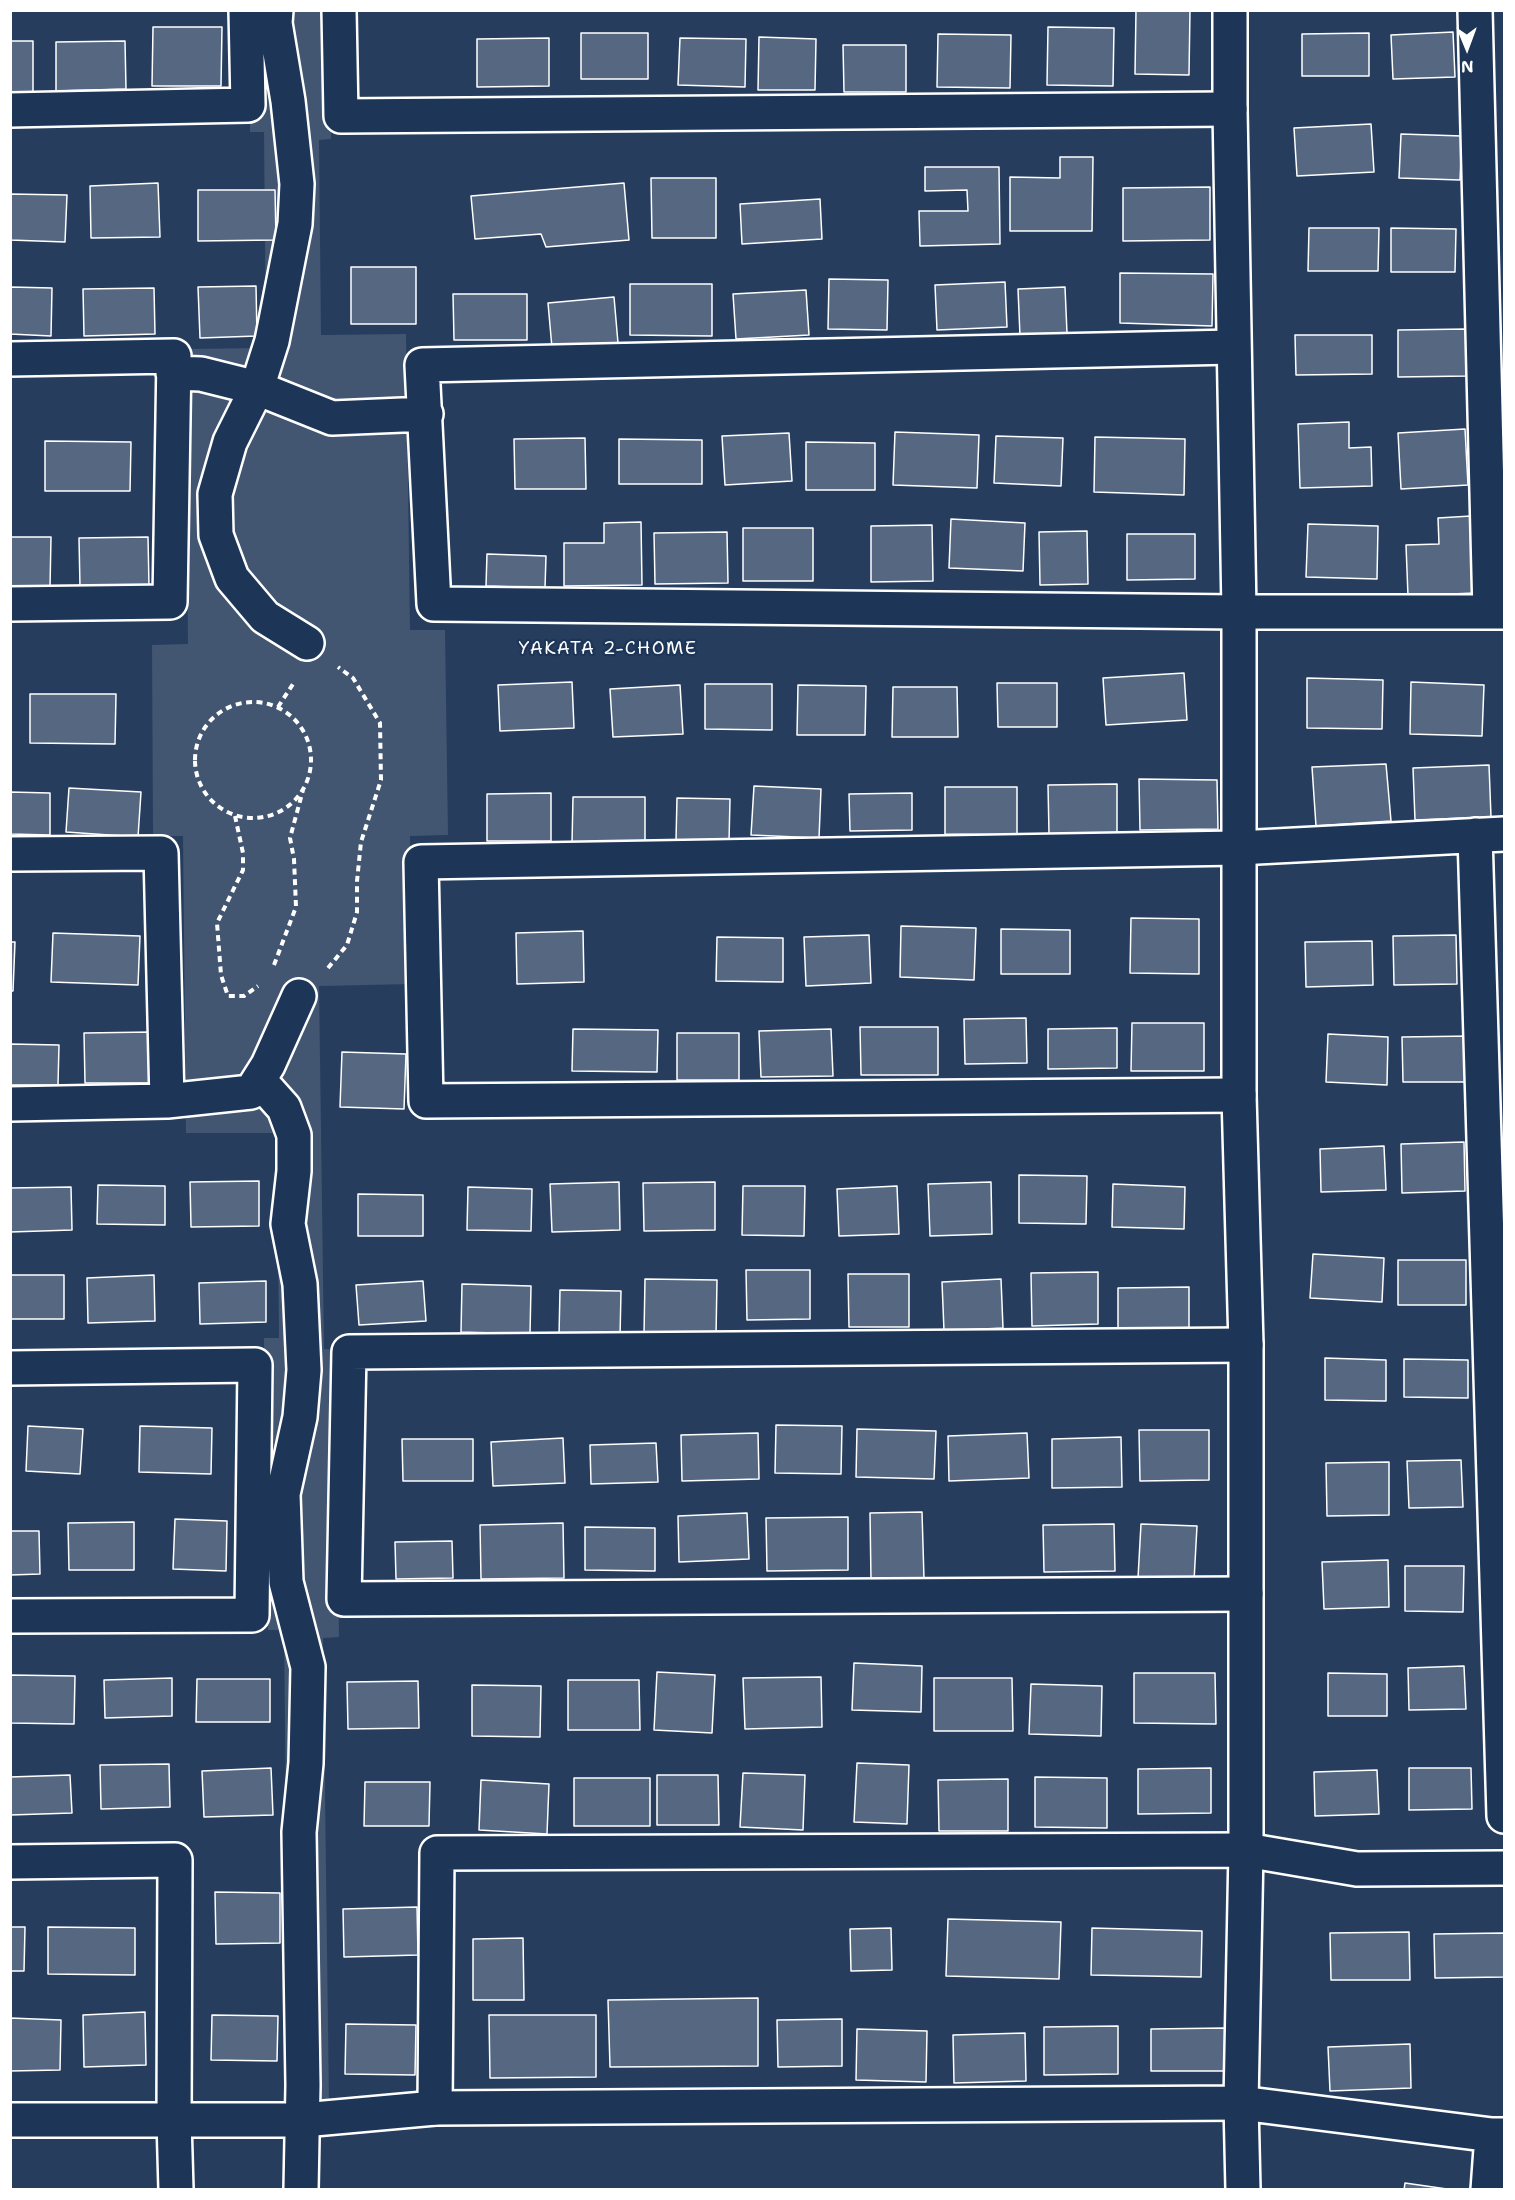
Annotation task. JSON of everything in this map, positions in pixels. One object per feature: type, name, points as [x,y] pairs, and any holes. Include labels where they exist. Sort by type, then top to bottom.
[{"type":"street","points":[[10,110],[248,105],[246,10]]},
{"type":"street","points":[[276,10],[275,23],[288,101],[297,184],[296,224],[272,341],[257,388],[230,442],[215,494],[216,535],[232,578],[258,609],[265,617],[307,643]]},
{"type":"street","points":[[339,10],[340,116],[1230,109]]},
{"type":"street","points":[[1230,10],[1233,347],[1239,612],[1239,1095],[1245,1345],[1246,1851],[1240,2103],[1242,2190]]},
{"type":"street","points":[[1233,347],[422,365],[434,604],[1239,612],[1497,612],[1475,10]]},
{"type":"street","points":[[10,359],[174,356],[170,602],[10,604]]},
{"type":"street","points":[[174,374],[201,375],[257,388],[332,418],[426,414]]},
{"type":"street","points":[[1239,1095],[426,1101],[420,862],[1238,848],[1490,835],[1504,1815]]},
{"type":"street","points":[[10,854],[161,853],[167,1101]]},
{"type":"street","points":[[10,1104],[167,1101],[251,1092],[268,1065],[300,996]]},
{"type":"street","points":[[259,1080],[284,1108],[294,1135],[294,1172],[288,1224],[300,1284],[304,1370],[300,1417],[283,1494],[286,1582],[308,1667],[306,1763],[299,1832],[303,2120],[301,2190]]},
{"type":"street","points":[[1245,1345],[349,1352],[344,1599],[1246,1594]]},
{"type":"street","points":[[10,1368],[255,1365],[252,1615],[10,1616]]},
{"type":"street","points":[[435,2108],[437,1853],[1246,1851],[1357,1869],[1504,1868]]},
{"type":"street","points":[[10,1862],[175,1860],[176,2190]]},
{"type":"street","points":[[10,2120],[303,2120],[435,2108],[1240,2103],[1498,2135],[1488,2190]]},
{"type":"path","points":[[270,978],[300,996],[347,945],[357,912],[357,881],[362,842],[381,780],[380,723],[353,678],[307,643]]},
{"type":"path","points":[[235,816],[243,853],[243,870],[217,923],[221,975],[228,996],[244,996],[270,978],[296,908],[294,859],[290,838],[310,772],[310,753],[305,734],[294,719],[278,707],[259,702],[240,703],[222,710],[208,723],[198,739],[194,758],[196,776],[205,794],[218,807],[235,816],[254,819],[273,815],[290,805],[303,790]]},
{"type":"shaded area","points":[[249,11],[330,11],[331,139],[319,140],[321,335],[406,334],[410,630],[445,630],[448,835],[410,836],[412,984],[319,986],[324,1349],[335,1350],[339,1637],[323,1638],[329,2104],[289,2104],[284,1630],[268,1630],[264,1338],[279,1338],[277,1133],[186,1133],[183,836],[153,836],[152,645],[188,644],[185,349],[266,348],[264,132],[250,132]]},
{"type":"building","points":[[1136,10],[1190,10],[1189,75],[1135,74]]},
{"type":"building","points":[[153,27],[222,27],[221,86],[152,86]]},
{"type":"building","points":[[1048,27],[1114,28],[1113,86],[1047,85]]},
{"type":"building","points":[[1453,32],[1455,77],[1393,79],[1391,35]]},
{"type":"building","points":[[581,33],[648,33],[648,79],[581,79]]},
{"type":"building","points":[[1369,33],[1369,76],[1302,76],[1302,34]]},
{"type":"building","points":[[938,34],[1011,35],[1010,88],[937,87]]},
{"type":"building","points":[[759,37],[816,39],[815,90],[758,90]]},
{"type":"building","points":[[549,38],[549,86],[477,87],[477,39]]},
{"type":"building","points":[[680,38],[746,39],[745,87],[678,85]]},
{"type":"building","points":[[10,41],[33,41],[33,92],[10,92]]},
{"type":"building","points":[[125,41],[126,89],[56,91],[56,42]]},
{"type":"building","points":[[843,45],[906,45],[906,92],[844,92]]},
{"type":"building","points":[[1371,124],[1374,172],[1297,176],[1294,128]]},
{"type":"building","points":[[1401,134],[1462,136],[1460,180],[1399,178]]},
{"type":"building","points":[[1060,157],[1093,157],[1092,231],[1010,231],[1010,177],[1060,178]]},
{"type":"building","points":[[925,167],[999,167],[1000,244],[920,246],[919,211],[968,211],[967,190],[925,191]]},
{"type":"building","points":[[651,178],[716,178],[716,238],[652,238]]},
{"type":"building","points":[[158,183],[160,237],[91,238],[90,186]]},
{"type":"building","points":[[624,183],[629,240],[546,247],[541,234],[475,239],[471,196]]},
{"type":"building","points":[[1210,187],[1210,240],[1123,241],[1123,188]]},
{"type":"building","points":[[198,190],[275,190],[276,240],[198,241]]},
{"type":"building","points":[[10,194],[67,195],[65,242],[10,240]]},
{"type":"building","points":[[820,199],[822,239],[742,244],[740,204]]},
{"type":"building","points":[[1309,228],[1379,228],[1378,271],[1308,271]]},
{"type":"building","points":[[1391,228],[1456,229],[1455,272],[1391,272]]},
{"type":"building","points":[[351,267],[416,267],[416,324],[351,324]]},
{"type":"building","points":[[1120,273],[1213,274],[1212,326],[1120,323]]},
{"type":"building","points":[[829,279],[888,280],[887,330],[828,329]]},
{"type":"building","points":[[1005,282],[1007,327],[937,330],[935,285]]},
{"type":"building","points":[[630,284],[712,284],[712,336],[630,335]]},
{"type":"building","points":[[256,286],[257,336],[200,338],[198,287]]},
{"type":"building","points":[[10,287],[52,288],[51,336],[10,334]]},
{"type":"building","points":[[1065,287],[1067,333],[1020,336],[1018,289]]},
{"type":"building","points":[[154,288],[155,334],[84,336],[83,289]]},
{"type":"building","points":[[806,290],[809,335],[736,339],[733,294]]},
{"type":"building","points":[[453,294],[527,294],[527,340],[454,340]]},
{"type":"building","points":[[614,297],[618,343],[552,348],[548,303]]},
{"type":"building","points":[[1467,329],[1468,376],[1398,377],[1398,330]]},
{"type":"building","points":[[1295,335],[1372,335],[1372,374],[1296,375]]},
{"type":"building","points":[[1349,422],[1349,448],[1371,447],[1372,486],[1300,488],[1298,424]]},
{"type":"building","points":[[1465,429],[1468,485],[1401,489],[1398,433]]},
{"type":"building","points":[[895,432],[979,435],[977,488],[893,485]]},
{"type":"building","points":[[789,433],[792,481],[725,485],[722,436]]},
{"type":"building","points":[[996,436],[1063,438],[1061,486],[994,483]]},
{"type":"building","points":[[1095,437],[1185,439],[1184,495],[1094,492]]},
{"type":"building","points":[[585,438],[586,489],[515,489],[514,439]]},
{"type":"building","points":[[619,439],[702,440],[702,484],[619,484]]},
{"type":"building","points":[[45,441],[131,442],[130,491],[45,491]]},
{"type":"building","points":[[806,442],[875,443],[875,490],[806,490]]},
{"type":"building","points":[[1471,516],[1474,593],[1408,596],[1406,545],[1439,544],[1438,518]]},
{"type":"building","points":[[951,519],[1025,523],[1023,571],[949,568]]},
{"type":"building","points":[[641,522],[642,585],[564,586],[564,543],[604,543],[604,523]]},
{"type":"building","points":[[1308,524],[1378,526],[1377,579],[1306,577]]},
{"type":"building","points":[[932,525],[933,581],[871,582],[871,526]]},
{"type":"building","points":[[743,528],[813,528],[813,581],[743,581]]},
{"type":"building","points":[[1087,531],[1088,584],[1040,585],[1039,532]]},
{"type":"building","points":[[727,532],[728,583],[655,584],[654,533]]},
{"type":"building","points":[[1127,534],[1195,534],[1195,579],[1127,580]]},
{"type":"building","points":[[10,537],[51,537],[50,587],[10,587]]},
{"type":"building","points":[[148,537],[149,586],[80,587],[79,538]]},
{"type":"building","points":[[487,554],[546,556],[545,588],[486,586]]},
{"type":"building","points":[[1184,673],[1187,720],[1106,725],[1103,678]]},
{"type":"building","points":[[1307,678],[1383,680],[1382,729],[1307,728]]},
{"type":"building","points":[[572,682],[574,728],[500,731],[498,685]]},
{"type":"building","points":[[1411,682],[1484,685],[1482,736],[1410,734]]},
{"type":"building","points":[[997,683],[1057,683],[1057,727],[998,727]]},
{"type":"building","points":[[705,684],[772,684],[772,730],[705,729]]},
{"type":"building","points":[[680,685],[683,734],[613,737],[610,689]]},
{"type":"building","points":[[798,685],[866,686],[865,735],[797,735]]},
{"type":"building","points":[[893,687],[957,687],[958,737],[892,737]]},
{"type":"building","points":[[30,694],[116,694],[115,744],[30,743]]},
{"type":"building","points":[[1386,764],[1391,821],[1316,826],[1312,767]]},
{"type":"building","points":[[1489,765],[1491,817],[1415,820],[1413,768]]},
{"type":"building","points":[[1139,779],[1217,780],[1218,829],[1140,830]]},
{"type":"building","points":[[1117,784],[1117,833],[1049,834],[1048,785]]},
{"type":"building","points":[[754,786],[821,789],[819,838],[751,835]]},
{"type":"building","points":[[945,787],[1017,787],[1017,835],[945,834]]},
{"type":"building","points":[[69,788],[141,792],[138,837],[66,832]]},
{"type":"building","points":[[10,792],[50,793],[50,835],[10,834]]},
{"type":"building","points":[[551,793],[551,841],[487,841],[487,794]]},
{"type":"building","points":[[912,793],[912,830],[850,831],[849,794]]},
{"type":"building","points":[[573,797],[645,797],[645,843],[572,843]]},
{"type":"building","points":[[677,798],[730,799],[729,842],[676,840]]},
{"type":"building","points":[[1131,918],[1199,919],[1199,974],[1130,973]]},
{"type":"building","points":[[901,926],[976,928],[974,980],[900,977]]},
{"type":"building","points":[[1001,929],[1070,930],[1070,974],[1001,974]]},
{"type":"building","points":[[583,931],[584,982],[517,984],[516,933]]},
{"type":"building","points":[[53,933],[140,936],[138,985],[51,982]]},
{"type":"building","points":[[869,935],[871,983],[806,986],[804,937]]},
{"type":"building","points":[[1456,935],[1457,984],[1394,985],[1393,936]]},
{"type":"building","points":[[717,937],[783,938],[783,982],[716,981]]},
{"type":"building","points":[[1372,941],[1373,985],[1306,987],[1305,942]]},
{"type":"building","points":[[10,942],[15,942],[13,991],[10,991]]},
{"type":"building","points":[[1026,1018],[1027,1063],[965,1064],[964,1019]]},
{"type":"building","points":[[1132,1023],[1204,1023],[1204,1071],[1131,1071]]},
{"type":"building","points":[[860,1027],[938,1027],[938,1075],[861,1075]]},
{"type":"building","points":[[1117,1028],[1117,1068],[1048,1069],[1048,1029]]},
{"type":"building","points":[[573,1029],[658,1030],[657,1072],[572,1071]]},
{"type":"building","points":[[831,1029],[833,1076],[761,1077],[759,1031]]},
{"type":"building","points":[[151,1032],[152,1083],[85,1083],[84,1033]]},
{"type":"building","points":[[677,1033],[739,1033],[739,1080],[677,1080]]},
{"type":"building","points":[[1328,1034],[1388,1037],[1387,1085],[1326,1082]]},
{"type":"building","points":[[1471,1036],[1471,1082],[1403,1082],[1402,1037]]},
{"type":"building","points":[[10,1044],[59,1045],[58,1085],[10,1085]]},
{"type":"building","points":[[342,1052],[406,1054],[404,1109],[340,1107]]},
{"type":"building","points":[[1464,1142],[1465,1191],[1402,1193],[1401,1144]]},
{"type":"building","points":[[1384,1146],[1386,1190],[1321,1192],[1320,1149]]},
{"type":"building","points":[[1019,1175],[1087,1176],[1086,1224],[1019,1223]]},
{"type":"building","points":[[259,1181],[259,1226],[191,1227],[190,1182]]},
{"type":"building","points":[[619,1182],[620,1230],[552,1232],[550,1184]]},
{"type":"building","points":[[715,1182],[715,1230],[644,1231],[643,1183]]},
{"type":"building","points":[[991,1182],[992,1234],[930,1236],[928,1184]]},
{"type":"building","points":[[1113,1184],[1185,1187],[1184,1229],[1112,1227]]},
{"type":"building","points":[[98,1185],[165,1186],[165,1225],[97,1224]]},
{"type":"building","points":[[743,1186],[805,1186],[804,1236],[742,1235]]},
{"type":"building","points":[[897,1186],[899,1234],[839,1236],[837,1189]]},
{"type":"building","points":[[71,1187],[72,1230],[10,1232],[10,1188]]},
{"type":"building","points":[[468,1187],[532,1189],[531,1231],[467,1230]]},
{"type":"building","points":[[358,1194],[423,1195],[423,1236],[358,1236]]},
{"type":"building","points":[[1313,1254],[1384,1258],[1382,1302],[1310,1298]]},
{"type":"building","points":[[1398,1260],[1466,1260],[1466,1305],[1398,1305]]},
{"type":"building","points":[[746,1270],[810,1270],[810,1319],[747,1320]]},
{"type":"building","points":[[1098,1272],[1098,1324],[1032,1326],[1031,1273]]},
{"type":"building","points":[[848,1274],[909,1274],[909,1327],[849,1327]]},
{"type":"building","points":[[10,1275],[64,1275],[64,1319],[10,1319]]},
{"type":"building","points":[[154,1275],[155,1321],[88,1323],[87,1278]]},
{"type":"building","points":[[645,1279],[717,1280],[716,1336],[644,1334]]},
{"type":"building","points":[[1001,1279],[1003,1328],[944,1331],[942,1282]]},
{"type":"building","points":[[266,1281],[266,1322],[200,1324],[199,1283]]},
{"type":"building","points":[[423,1281],[426,1321],[359,1325],[356,1285]]},
{"type":"building","points":[[462,1284],[531,1286],[530,1334],[461,1332]]},
{"type":"building","points":[[1189,1287],[1189,1330],[1118,1331],[1118,1288]]},
{"type":"building","points":[[560,1290],[621,1291],[620,1337],[559,1336]]},
{"type":"building","points":[[1325,1358],[1386,1360],[1386,1401],[1325,1400]]},
{"type":"building","points":[[1404,1359],[1468,1360],[1468,1398],[1404,1397]]},
{"type":"building","points":[[776,1425],[842,1426],[841,1474],[775,1473]]},
{"type":"building","points":[[28,1426],[83,1429],[80,1474],[26,1471]]},
{"type":"building","points":[[140,1426],[212,1428],[211,1474],[139,1472]]},
{"type":"building","points":[[857,1429],[936,1431],[934,1479],[856,1477]]},
{"type":"building","points":[[1139,1430],[1209,1430],[1209,1480],[1140,1481]]},
{"type":"building","points":[[758,1433],[759,1479],[682,1481],[681,1435]]},
{"type":"building","points":[[1027,1433],[1029,1478],[949,1481],[948,1436]]},
{"type":"building","points":[[1121,1437],[1122,1487],[1052,1488],[1052,1439]]},
{"type":"building","points":[[563,1438],[565,1483],[493,1486],[491,1442]]},
{"type":"building","points":[[402,1439],[473,1439],[473,1481],[403,1481]]},
{"type":"building","points":[[656,1443],[658,1482],[591,1484],[590,1445]]},
{"type":"building","points":[[1461,1460],[1463,1507],[1409,1508],[1407,1461]]},
{"type":"building","points":[[1389,1462],[1389,1515],[1327,1516],[1326,1463]]},
{"type":"building","points":[[922,1512],[924,1579],[871,1580],[870,1513]]},
{"type":"building","points":[[747,1513],[749,1559],[679,1562],[678,1516]]},
{"type":"building","points":[[848,1517],[848,1570],[767,1571],[766,1518]]},
{"type":"building","points":[[175,1519],[227,1521],[226,1571],[173,1569]]},
{"type":"building","points":[[134,1522],[134,1570],[69,1570],[68,1523]]},
{"type":"building","points":[[563,1523],[564,1578],[481,1579],[480,1525]]},
{"type":"building","points":[[1114,1524],[1115,1571],[1044,1572],[1043,1525]]},
{"type":"building","points":[[1141,1524],[1197,1526],[1194,1581],[1138,1578]]},
{"type":"building","points":[[585,1527],[655,1528],[655,1571],[585,1570]]},
{"type":"building","points":[[10,1531],[39,1531],[40,1574],[10,1575]]},
{"type":"building","points":[[452,1541],[453,1578],[396,1579],[395,1542]]},
{"type":"building","points":[[1388,1560],[1389,1607],[1324,1609],[1322,1562]]},
{"type":"building","points":[[1405,1566],[1464,1566],[1463,1612],[1405,1611]]},
{"type":"building","points":[[854,1663],[922,1666],[921,1712],[852,1710]]},
{"type":"building","points":[[1464,1666],[1466,1709],[1409,1710],[1408,1668]]},
{"type":"building","points":[[657,1672],[715,1675],[712,1733],[654,1730]]},
{"type":"building","points":[[1134,1673],[1215,1673],[1216,1724],[1134,1723]]},
{"type":"building","points":[[1328,1673],[1387,1674],[1387,1716],[1328,1716]]},
{"type":"building","points":[[10,1675],[75,1676],[74,1724],[10,1723]]},
{"type":"building","points":[[821,1677],[822,1727],[745,1729],[743,1678]]},
{"type":"building","points":[[172,1678],[172,1716],[105,1718],[104,1680]]},
{"type":"building","points":[[934,1678],[1012,1678],[1013,1731],[934,1731]]},
{"type":"building","points":[[197,1679],[270,1679],[270,1722],[196,1722]]},
{"type":"building","points":[[568,1680],[639,1680],[640,1730],[568,1730]]},
{"type":"building","points":[[418,1681],[419,1728],[348,1729],[347,1682]]},
{"type":"building","points":[[1031,1684],[1102,1686],[1101,1736],[1029,1734]]},
{"type":"building","points":[[472,1685],[541,1686],[540,1737],[472,1736]]},
{"type":"building","points":[[857,1763],[909,1765],[907,1824],[854,1822]]},
{"type":"building","points":[[169,1764],[170,1807],[101,1809],[100,1765]]},
{"type":"building","points":[[271,1768],[273,1815],[204,1817],[202,1771]]},
{"type":"building","points":[[1211,1768],[1211,1813],[1138,1814],[1138,1769]]},
{"type":"building","points":[[1409,1768],[1471,1768],[1472,1809],[1409,1810]]},
{"type":"building","points":[[1377,1770],[1379,1814],[1315,1816],[1314,1772]]},
{"type":"building","points":[[743,1773],[805,1775],[803,1830],[740,1827]]},
{"type":"building","points":[[70,1775],[72,1813],[10,1815],[10,1777]]},
{"type":"building","points":[[657,1775],[718,1775],[719,1825],[657,1825]]},
{"type":"building","points":[[1035,1777],[1107,1778],[1107,1828],[1035,1827]]},
{"type":"building","points":[[574,1778],[650,1778],[650,1826],[574,1826]]},
{"type":"building","points":[[1008,1779],[1008,1831],[939,1831],[938,1780]]},
{"type":"building","points":[[481,1780],[549,1784],[547,1834],[479,1830]]},
{"type":"building","points":[[365,1782],[430,1782],[429,1826],[364,1826]]},
{"type":"building","points":[[215,1892],[280,1893],[280,1943],[216,1944]]},
{"type":"building","points":[[417,1907],[418,1955],[344,1957],[343,1909]]},
{"type":"building","points":[[948,1919],[1061,1922],[1059,1979],[946,1976]]},
{"type":"building","points":[[10,1927],[25,1927],[24,1971],[10,1971]]},
{"type":"building","points":[[48,1927],[135,1928],[135,1975],[48,1974]]},
{"type":"building","points":[[891,1928],[892,1970],[851,1971],[850,1929]]},
{"type":"building","points":[[1092,1928],[1202,1931],[1201,1977],[1091,1975]]},
{"type":"building","points":[[1409,1932],[1410,1980],[1331,1980],[1330,1933]]},
{"type":"building","points":[[1504,1933],[1504,1977],[1435,1978],[1434,1934]]},
{"type":"building","points":[[523,1938],[524,2000],[473,2000],[473,1939]]},
{"type":"building","points":[[758,1998],[758,2066],[610,2067],[608,2000]]},
{"type":"building","points":[[145,2012],[146,2065],[84,2067],[83,2015]]},
{"type":"building","points":[[212,2015],[278,2016],[277,2061],[211,2060]]},
{"type":"building","points":[[489,2015],[596,2015],[596,2077],[490,2078]]},
{"type":"building","points":[[10,2018],[61,2020],[60,2070],[10,2071]]},
{"type":"building","points":[[842,2019],[842,2066],[778,2067],[777,2020]]},
{"type":"building","points":[[346,2024],[416,2025],[415,2075],[345,2074]]},
{"type":"building","points":[[1118,2026],[1118,2074],[1044,2075],[1044,2027]]},
{"type":"building","points":[[1225,2028],[1225,2071],[1151,2071],[1151,2029]]},
{"type":"building","points":[[857,2029],[927,2031],[926,2082],[856,2080]]},
{"type":"building","points":[[1025,2033],[1026,2081],[954,2083],[953,2035]]},
{"type":"building","points":[[1410,2044],[1411,2088],[1330,2091],[1328,2047]]},
{"type":"building","points":[[1405,2183],[1454,2190],[1404,2190]]},
{"type":"district","name":"YAKATA 2-CHOME","points":[[608,649]]}]
